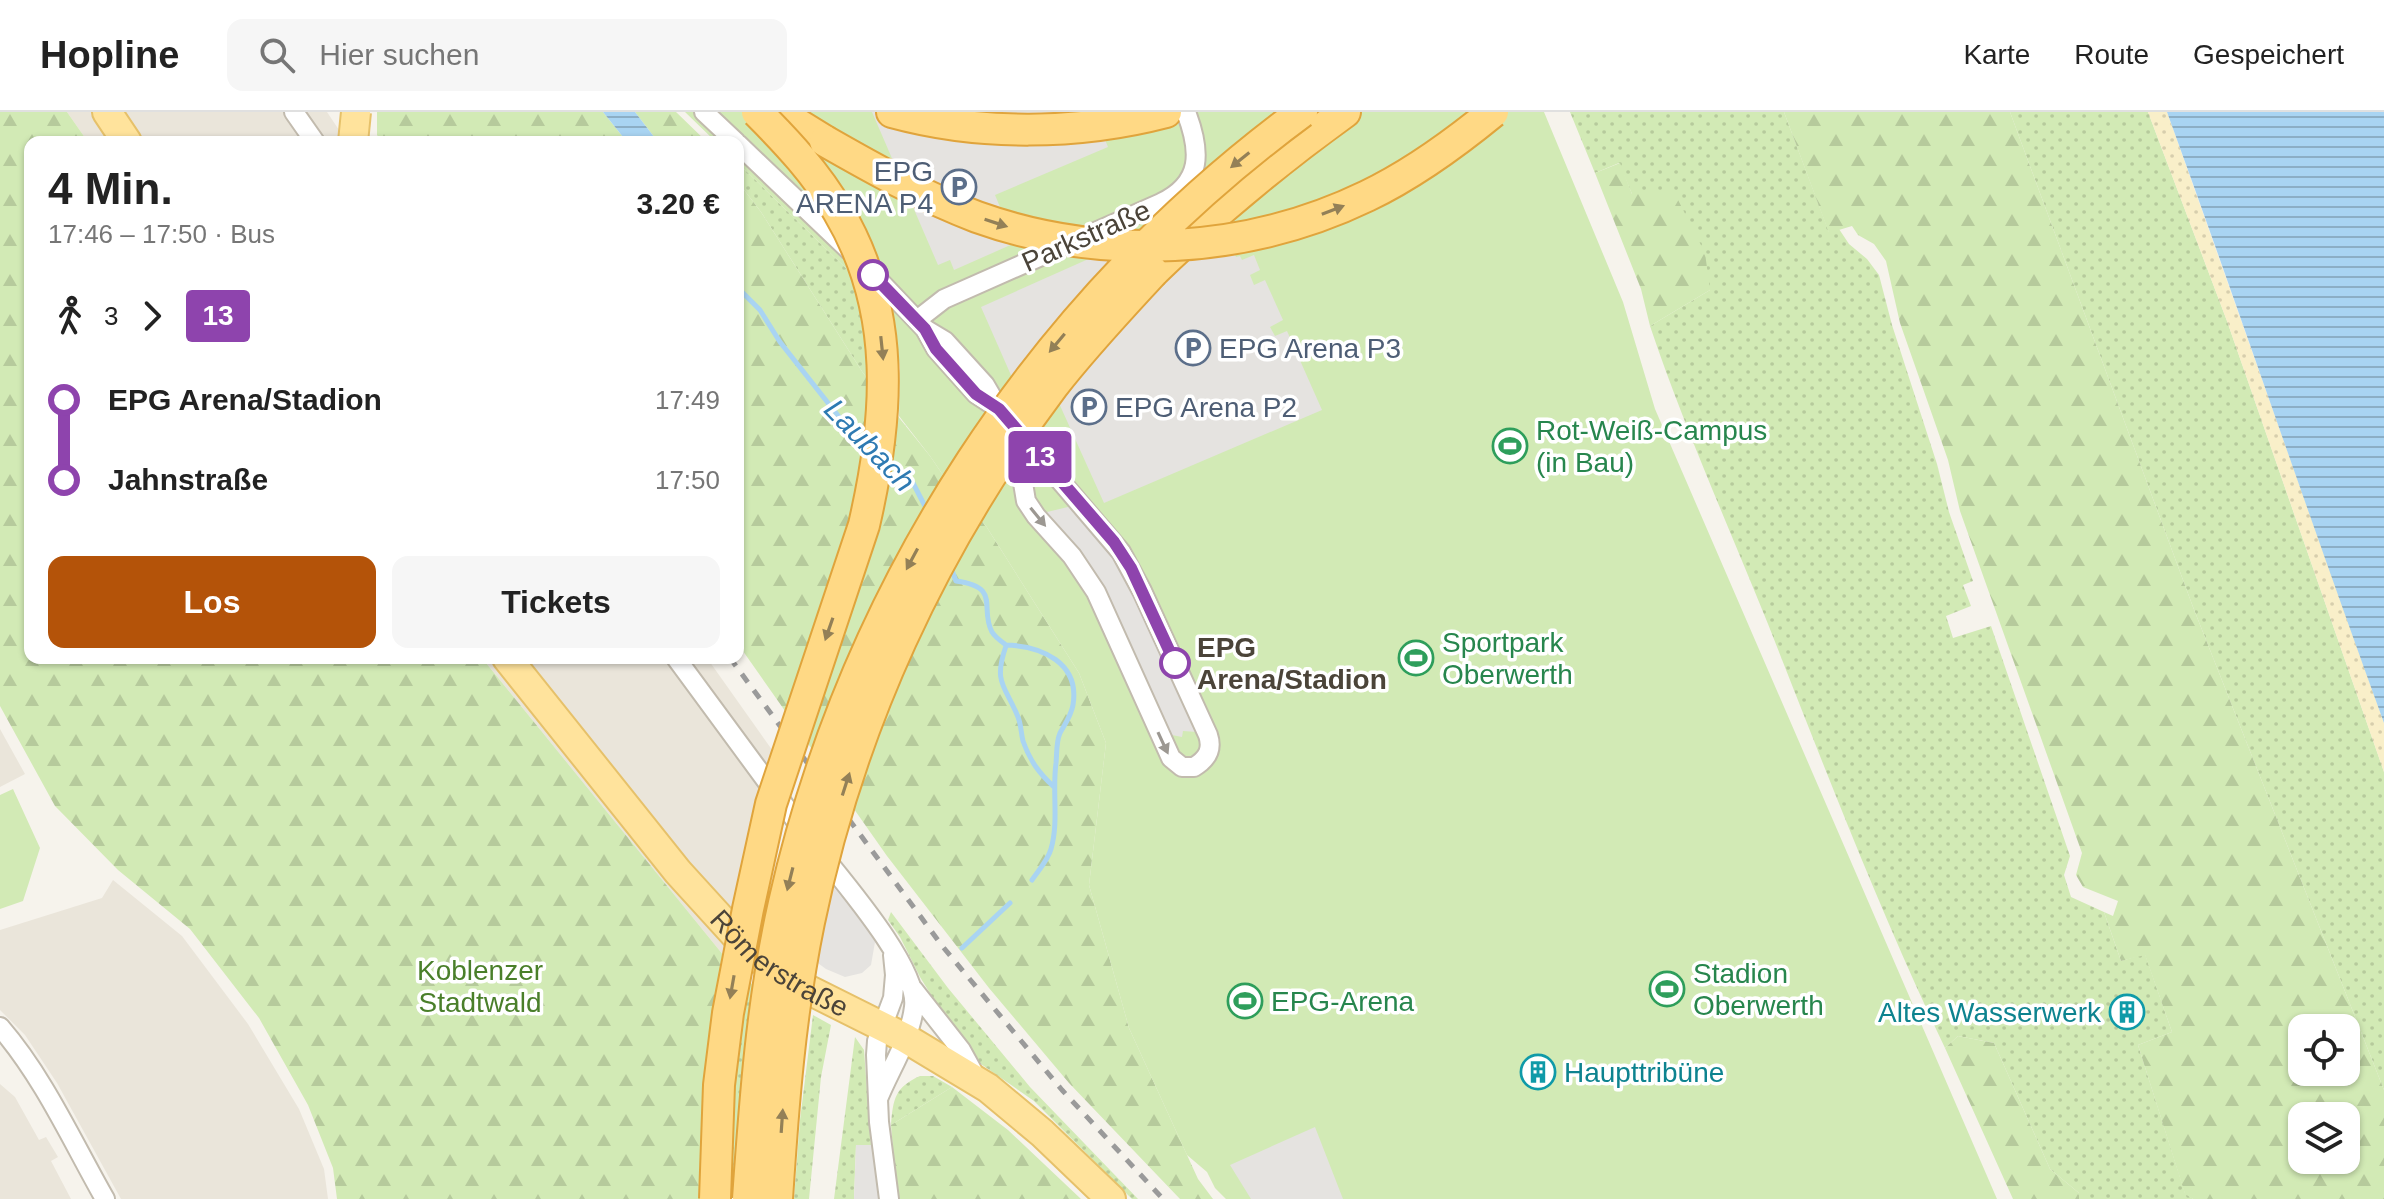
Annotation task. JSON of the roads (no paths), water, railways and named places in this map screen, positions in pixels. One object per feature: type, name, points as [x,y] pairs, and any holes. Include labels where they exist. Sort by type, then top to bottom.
[{"type":"highway","points":[[715,1199],[719,1085],[728,1013],[748,909],[771,804],[864,525],[875,478],[883,409],[884,365],[880,324],[872,289],[857,248],[839,211],[822,186],[757,112]]},
{"type":"highway","points":[[778,112],[908,187],[977,217],[1068,240],[1163,245],[1237,239],[1334,210],[1367,196],[1427,162],[1493,112]]},
{"type":"highway","points":[[892,112],[951,124],[1024,129],[1087,126],[1166,112]]},
{"type":"highway","points":[[748,1199],[756,1093],[771,972],[792,871],[807,813],[837,723],[875,632],[903,576],[983,441],[1073,323],[1177,214],[1250,151],[1302,112]]},
{"type":"highway","points":[[777,1199],[790,1034],[818,880],[830,833],[870,712],[933,573],[968,512],[1026,425],[1116,312],[1217,212],[1345,112]]},
{"type":"main road","points":[[107,112],[123,136]]},
{"type":"main road","points":[[354,136],[356,112]]},
{"type":"main road","name":"Römerstraße","points":[[512,664],[678,872],[745,946],[771,967],[807,989],[894,1032],[978,1081],[1042,1133],[1111,1199]]},
{"type":"street","points":[[294,112],[311,136]]},
{"type":"street","points":[[704,112],[730,136]]},
{"type":"street","name":"Parkstraße","points":[[921,325],[944,299],[1180,192],[1192,177],[1196,152],[1195,138],[1186,112]]},
{"type":"street","points":[[744,150],[868,269],[921,325],[945,341],[962,358],[985,385],[999,409],[1114,542],[1131,568],[1211,743],[1208,754],[1194,767],[1182,767],[1171,758],[1096,592],[1072,556],[1030,509],[1023,483],[1029,444]]},
{"type":"street","points":[[680,664],[867,913],[908,976],[913,989],[961,1050],[978,1081]]},
{"type":"street","points":[[893,952],[894,1032]]},
{"type":"street","points":[[889,1199],[879,1122],[877,1041],[894,1032],[914,1007],[913,989]]},
{"type":"street","points":[[0,1027],[34,1073],[105,1199]]},
{"type":"water","points":[[603,112],[635,112],[653,136],[622,136]]},
{"type":"water","points":[[2167,112],[2384,112],[2384,723],[2222,265]]},
{"type":"waterway","name":"Laubach","points":[[744,294],[760,310],[780,342],[847,427],[867,444]]},
{"type":"waterway","name":"Laubach","points":[[887,459],[913,483],[929,514]]},
{"type":"waterway","name":"Laubach","points":[[951,568],[956,581],[970,584],[984,593],[989,623],[997,638],[1006,645],[1045,653],[1056,660],[1071,678],[1073,705],[1057,744],[1051,849],[1032,880]]},
{"type":"waterway","name":"Laubach","points":[[1006,646],[1002,658],[1002,683],[1018,717],[1029,755],[1039,772],[1054,787]]},
{"type":"waterway","name":"Laubach","points":[[962,948],[1010,903]]},
{"type":"railway","points":[[350,112],[367,136]]},
{"type":"railway","points":[[734,664],[943,947],[1062,1090],[1163,1199]]},
{"type":"place","name":"EPG ARENA P4","points":[[959,187]]},
{"type":"place","name":"EPG Arena P3","points":[[1193,348]]},
{"type":"place","name":"EPG Arena P2","points":[[1089,407]]},
{"type":"place","name":"Rot-Weiß-Campus (in Bau)","points":[[1510,446]]},
{"type":"place","name":"Sportpark Oberwerth","points":[[1416,658]]},
{"type":"place","name":"EPG Arena/Stadion","points":[[1175,663]]},
{"type":"place","name":"Stadion Oberwerth","points":[[1667,989]]},
{"type":"place","name":"EPG-Arena","points":[[1245,1001]]},
{"type":"place","name":"Altes Wasserwerk","points":[[2127,1012]]},
{"type":"place","name":"Haupttribüne","points":[[1538,1072]]},
{"type":"park label","name":"Koblenzer Stadtwald","points":[[480,986]]}]
